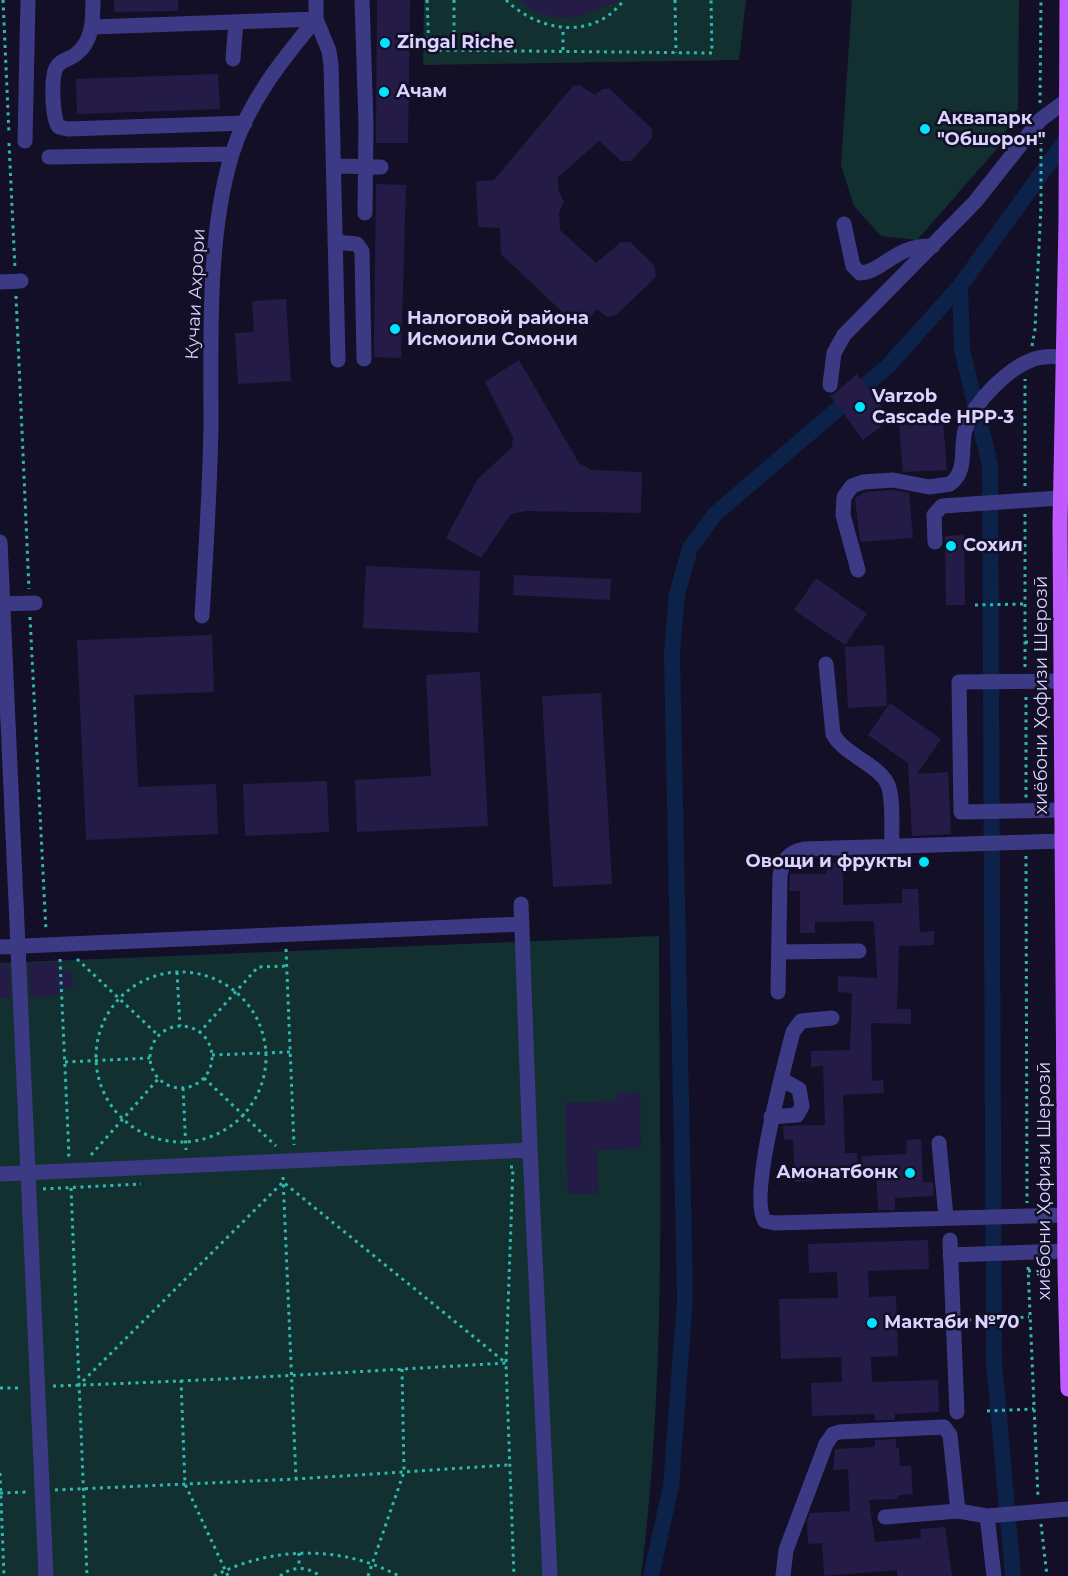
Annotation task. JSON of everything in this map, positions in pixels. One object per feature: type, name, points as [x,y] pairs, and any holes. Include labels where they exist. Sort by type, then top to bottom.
[{"type":"main road","name":"хиёбони Ҳофизи Шерозӣ","points":[[1067,0],[1064,467],[1060,498],[1068,1389]]},
{"type":"street","points":[[25,141],[28,0]]},
{"type":"street","points":[[93,0],[93,27],[81,49],[60,63],[54,73],[54,119],[58,127],[68,129],[245,123]]},
{"type":"street","points":[[316,0],[316,19],[329,51],[331,64],[338,360]]},
{"type":"street","points":[[362,0],[365,213]]},
{"type":"street","points":[[93,27],[316,19]]},
{"type":"street","name":"Кучаи Ахрори","points":[[202,616],[210,474],[215,272],[220,220],[232,154],[257,98],[285,57],[316,19]]},
{"type":"street","points":[[233,59],[236,22]]},
{"type":"street","points":[[830,385],[834,353],[844,335],[933,246],[999,175],[1040,124],[1067,100]]},
{"type":"street","points":[[49,156],[232,154]]},
{"type":"street","points":[[334,166],[381,167]]},
{"type":"street","points":[[844,224],[853,266],[860,273],[872,269],[902,251],[933,246]]},
{"type":"street","points":[[335,242],[357,244],[362,251],[364,358]]},
{"type":"street","points":[[858,570],[843,521],[843,506],[847,491],[856,483],[863,482],[901,480],[936,487],[955,480],[961,469],[965,429],[973,413],[1010,373],[1041,357],[1064,368]]},
{"type":"street","points":[[935,542],[934,515],[939,508],[1025,498],[1060,498]]},
{"type":"street","points":[[0,542],[46,1576]]},
{"type":"street","points":[[1,604],[32,603]]},
{"type":"street","points":[[826,664],[833,734],[838,743],[885,780],[889,790],[892,846]]},
{"type":"street","points":[[1063,681],[959,682],[961,812],[1063,810]]},
{"type":"street","points":[[778,992],[780,876],[787,857],[804,849],[1063,841]]},
{"type":"street","points":[[521,904],[550,1576]]},
{"type":"street","points":[[0,947],[286,942],[522,924]]},
{"type":"street","points":[[779,952],[859,951]]},
{"type":"street","points":[[832,1018],[805,1020],[796,1024],[771,1117],[761,1214],[765,1221],[775,1223],[1065,1215]]},
{"type":"street","points":[[771,1117],[797,1115],[802,1106],[799,1089],[781,1079]]},
{"type":"street","points":[[939,1143],[946,1217]]},
{"type":"street","points":[[0,1174],[530,1150]]},
{"type":"street","points":[[957,1412],[950,1247],[983,1253],[1065,1251]]},
{"type":"street","points":[[783,1576],[786,1550],[826,1444],[833,1434],[944,1428],[950,1436],[958,1511]]},
{"type":"street","points":[[885,1517],[958,1511],[991,1515],[1068,1509]]},
{"type":"street","points":[[991,1515],[994,1576]]},
{"type":"path","points":[[3,0],[12,282],[32,603],[47,945]]},
{"type":"path","points":[[427,0],[429,50],[712,53],[711,0]]},
{"type":"path","points":[[454,0],[454,49]]},
{"type":"path","points":[[506,0],[519,14],[540,24],[563,28],[584,26],[603,18],[624,0]]},
{"type":"path","points":[[675,0],[676,52]]},
{"type":"path","points":[[1026,811],[1025,498],[1028,362],[1035,329],[1041,206],[1041,0]]},
{"type":"path","points":[[563,28],[563,51]]},
{"type":"path","points":[[975,604],[1025,604]]},
{"type":"path","points":[[1025,642],[1046,643]]},
{"type":"path","points":[[1026,842],[1027,1216]]},
{"type":"path","points":[[286,942],[298,948]]},
{"type":"path","points":[[274,949],[286,942]]},
{"type":"path","points":[[286,942],[294,1145]]},
{"type":"path","points":[[88,958],[77,958],[159,1036]]},
{"type":"path","points":[[58,1156],[69,1155],[60,959]]},
{"type":"path","points":[[199,1033],[258,967],[287,966]]},
{"type":"path","points":[[177,972],[180,1026]]},
{"type":"path","points":[[177,972],[212,978],[236,992],[254,1013],[262,1032],[266,1053],[258,1094],[243,1114],[219,1132],[185,1141],[151,1136],[123,1118],[102,1088],[97,1061],[102,1026],[120,999],[144,981],[177,972]]},
{"type":"path","points":[[180,1026],[199,1033],[207,1040],[212,1055],[211,1064],[204,1078],[183,1088],[167,1084],[159,1078],[150,1058],[154,1043],[159,1036],[180,1026]]},
{"type":"path","points":[[212,1055],[290,1052]]},
{"type":"path","points":[[65,1062],[150,1058]]},
{"type":"path","points":[[91,1155],[159,1078]]},
{"type":"path","points":[[204,1078],[276,1146]]},
{"type":"path","points":[[183,1088],[186,1150]]},
{"type":"path","points":[[502,1168],[513,1167],[506,1363],[514,1576]]},
{"type":"path","points":[[271,1177],[295,1176]]},
{"type":"path","points":[[283,1177],[296,1479]]},
{"type":"path","points":[[283,1182],[506,1363]]},
{"type":"path","points":[[78,1386],[283,1182]]},
{"type":"path","points":[[28,1189],[141,1184]]},
{"type":"path","points":[[71,1188],[87,1576]]},
{"type":"path","points":[[1027,1252],[1034,1409],[1035,1511],[1047,1576]]},
{"type":"path","points":[[1028,1271],[1048,1270]]},
{"type":"path","points":[[954,1321],[1029,1317]]},
{"type":"path","points":[[0,1388],[78,1386],[506,1363]]},
{"type":"path","points":[[368,1576],[404,1472],[402,1369]]},
{"type":"path","points":[[181,1380],[185,1484],[228,1576]]},
{"type":"path","points":[[987,1411],[1034,1409]]},
{"type":"path","points":[[0,1493],[296,1479],[509,1465]]},
{"type":"path","points":[[0,1473],[4,1576]]},
{"type":"path","points":[[299,1553],[299,1568]]},
{"type":"path","points":[[214,1576],[261,1558],[299,1553],[336,1555],[372,1564],[399,1576]]},
{"type":"path","points":[[280,1576],[291,1569],[299,1568],[307,1569],[320,1576]]},
{"type":"green space","points":[[424,0],[746,0],[739,60],[423,65]]},
{"type":"green space","name":"Аквапарк \"Обшорон\"","points":[[852,0],[1019,0],[1018,108],[996,150],[917,240],[881,236],[854,206],[841,165]]},
{"type":"green space","points":[[659,936],[659,1336],[650,1496],[641,1576],[0,1576],[0,963]]},
{"type":"building","points":[[114,0],[178,0],[178,11],[114,12]]},
{"type":"building","points":[[377,0],[410,0],[408,143],[376,143]]},
{"type":"building","points":[[519,0],[619,1],[578,17],[557,18],[536,12]]},
{"type":"building","points":[[218,74],[220,109],[77,114],[76,79]]},
{"type":"building","points":[[579,85],[595,95],[603,89],[610,89],[652,129],[652,138],[631,161],[621,161],[599,141],[558,177],[558,189],[564,202],[559,213],[560,230],[596,263],[621,242],[630,242],[654,265],[656,277],[615,316],[607,317],[597,309],[586,323],[574,323],[501,254],[500,228],[478,227],[476,181],[494,180],[573,86]]},
{"type":"building","points":[[376,184],[406,185],[401,358],[374,357]]},
{"type":"building","points":[[286,299],[291,381],[238,384],[235,333],[254,332],[252,301]]},
{"type":"building","points":[[519,360],[579,463],[592,470],[642,472],[641,513],[526,511],[511,514],[481,558],[446,538],[477,480],[512,447],[513,437],[485,382]]},
{"type":"building","name":"Varzob Cascade HPP-3","points":[[857,374],[891,419],[863,440],[830,395]]},
{"type":"building","points":[[943,421],[947,470],[903,472],[899,425]]},
{"type":"building","points":[[892,490],[909,493],[913,538],[860,542],[855,498],[865,492]]},
{"type":"building","points":[[964,535],[965,605],[946,605],[945,536]]},
{"type":"building","points":[[366,566],[480,571],[478,633],[363,628]]},
{"type":"building","points":[[514,575],[611,579],[610,600],[513,595]]},
{"type":"building","points":[[816,578],[867,614],[845,645],[794,610]]},
{"type":"building","points":[[212,635],[214,692],[134,695],[138,787],[216,784],[218,834],[86,840],[77,640]]},
{"type":"building","points":[[884,645],[887,706],[848,708],[845,647]]},
{"type":"building","points":[[480,672],[488,826],[357,832],[355,780],[431,776],[426,675]]},
{"type":"building","points":[[601,693],[612,884],[553,887],[542,696]]},
{"type":"building","points":[[890,703],[941,739],[917,774],[948,772],[951,834],[912,836],[908,763],[868,735]]},
{"type":"building","points":[[327,781],[329,832],[245,836],[243,784]]},
{"type":"building","points":[[827,863],[843,863],[843,905],[902,903],[902,889],[918,889],[920,932],[934,931],[934,945],[899,946],[897,1009],[911,1009],[911,1024],[871,1023],[872,1081],[883,1080],[884,1093],[843,1095],[845,1153],[857,1153],[858,1167],[813,1169],[814,1181],[795,1182],[793,1139],[784,1140],[783,1126],[825,1125],[823,1066],[811,1067],[811,1051],[850,1050],[852,993],[838,992],[838,976],[877,978],[874,921],[815,922],[815,933],[800,933],[800,891],[789,891],[790,874],[827,874]]},
{"type":"building","points":[[58,962],[58,971],[72,971],[73,988],[59,988],[59,996],[30,997],[28,963]]},
{"type":"building","points":[[0,964],[9,964],[11,998],[0,998]]},
{"type":"building","points":[[640,1092],[641,1149],[597,1150],[599,1193],[568,1194],[565,1103],[617,1101],[617,1093]]},
{"type":"building","points":[[921,1139],[923,1182],[933,1182],[934,1196],[895,1198],[895,1210],[878,1210],[876,1170],[862,1171],[861,1156],[907,1154],[906,1140]]},
{"type":"building","points":[[928,1240],[929,1269],[868,1271],[869,1297],[896,1296],[898,1356],[871,1357],[872,1382],[938,1380],[939,1412],[895,1414],[895,1420],[875,1420],[875,1414],[812,1416],[811,1383],[842,1382],[841,1357],[781,1359],[779,1299],[838,1298],[837,1272],[809,1273],[808,1244]]},
{"type":"building","points":[[896,1439],[900,1466],[911,1466],[913,1494],[899,1495],[897,1499],[869,1500],[875,1542],[921,1538],[920,1529],[945,1527],[952,1576],[897,1576],[897,1570],[824,1576],[822,1543],[808,1544],[807,1521],[810,1513],[850,1511],[848,1469],[833,1470],[835,1449],[875,1447],[875,1440]]},
{"type":"waterway","points":[[651,1576],[671,1486],[685,1299],[672,655],[677,594],[690,548],[715,514],[888,366],[960,286],[1068,137]]},
{"type":"waterway","points":[[960,286],[962,350],[990,465],[994,1362],[1013,1576]]},
{"type":"place","name":"Zingal Riche","points":[[385,43]]},
{"type":"place","name":"Ачам","points":[[384,92]]},
{"type":"place","name":"Аквапарк \"Обшорон\"","points":[[925,129]]},
{"type":"place","name":"Налоговой района Исмоили Сомони","points":[[395,329]]},
{"type":"place","name":"Varzob Cascade HPP-3","points":[[860,407]]},
{"type":"place","name":"Сохил","points":[[951,546]]},
{"type":"place","name":"Овощи и фрукты","points":[[924,862]]},
{"type":"place","name":"Амонатбонк","points":[[910,1173]]},
{"type":"place","name":"Мактаби №70","points":[[872,1323]]}]
